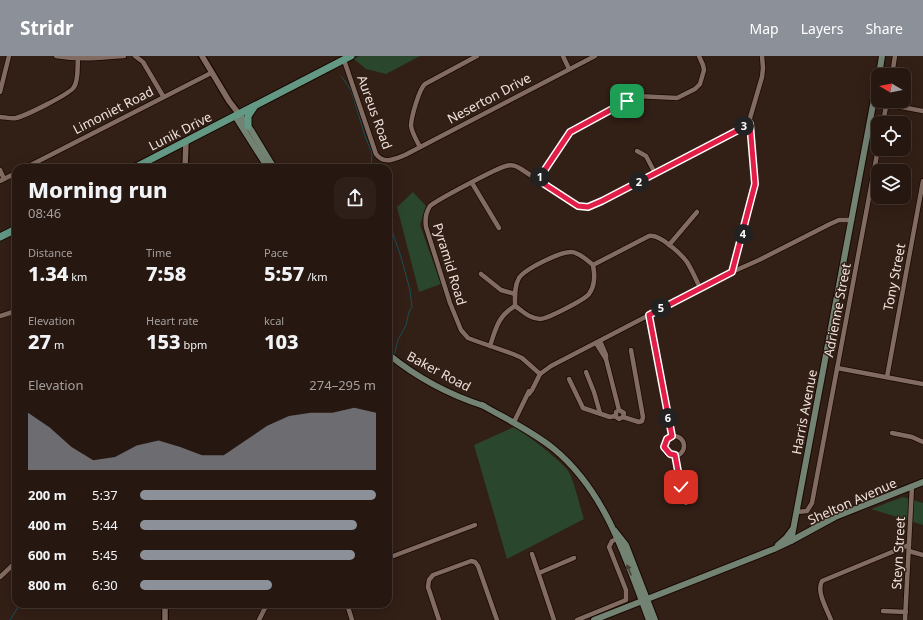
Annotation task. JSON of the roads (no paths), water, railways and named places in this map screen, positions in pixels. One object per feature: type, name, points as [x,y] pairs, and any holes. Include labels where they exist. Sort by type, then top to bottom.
[{"type":"main road","name":"Lunik Drive","points":[[142,164],[352,56]]},
{"type":"main road","points":[[880,68],[882,56]]},
{"type":"main road","points":[[248,126],[248,116],[254,107]]},
{"type":"main road","name":"Harris Avenue","points":[[792,541],[873,108]]},
{"type":"main road","points":[[237,115],[248,126],[272,164]]},
{"type":"main road","points":[[237,115],[266,164]]},
{"type":"main road","points":[[263,149],[270,155],[276,164]]},
{"type":"main road","points":[[0,238],[12,231]]},
{"type":"main road","name":"Baker Road","points":[[392,357],[438,386],[514,420],[538,434],[587,484],[601,506],[614,530],[644,600],[655,620]]},
{"type":"main road","name":"Shelton Avenue","points":[[792,541],[835,517],[923,482]]},
{"type":"main road","points":[[774,549],[789,535],[794,524],[801,530],[812,529]]},
{"type":"main road","name":"Baker Road","points":[[614,530],[626,545],[649,620]]},
{"type":"main road","points":[[594,620],[792,541]]},
{"type":"street","points":[[0,92],[9,56]]},
{"type":"street","points":[[56,56],[78,58],[124,56]]},
{"type":"street","points":[[135,56],[143,62],[163,96]]},
{"type":"street","points":[[202,56],[237,115]]},
{"type":"street","points":[[420,147],[411,124],[422,87],[477,56]]},
{"type":"street","points":[[563,56],[570,69]]},
{"type":"street","name":"Neserton Drive","points":[[393,160],[595,56]]},
{"type":"street","points":[[538,180],[573,129],[636,96],[677,98],[698,87],[704,70],[699,56]]},
{"type":"street","points":[[732,272],[755,184],[750,115],[762,77],[762,56]]},
{"type":"street","points":[[893,68],[895,56]]},
{"type":"street","points":[[0,116],[11,118],[18,117],[43,106],[72,89],[76,80],[78,58]]},
{"type":"street","name":"Aureus Road","points":[[344,60],[376,154],[381,159],[393,160]]},
{"type":"street","name":"Limoniet Road","points":[[33,164],[211,72]]},
{"type":"street","points":[[911,108],[923,111]]},
{"type":"street","name":"Pyramid Road","points":[[540,374],[522,358],[468,338],[463,334],[459,327],[426,224],[428,212],[432,204],[494,170],[508,165],[516,166],[578,206],[586,207],[602,201],[750,124]]},
{"type":"street","points":[[185,164],[186,142]]},
{"type":"street","points":[[637,151],[646,156],[655,173]]},
{"type":"street","name":"Adrienne Street","points":[[797,512],[807,511],[812,503],[877,156]]},
{"type":"street","points":[[0,170],[2,180],[12,175]]},
{"type":"street","name":"Tony Street","points":[[887,377],[923,181]]},
{"type":"street","points":[[472,183],[499,228]]},
{"type":"street","points":[[669,245],[697,212]]},
{"type":"street","points":[[514,420],[540,374],[732,272],[839,220],[852,220]]},
{"type":"street","points":[[593,264],[651,236],[658,237],[669,245],[686,262],[700,288]]},
{"type":"street","points":[[574,253],[593,264],[594,273],[592,288],[588,295],[579,301],[549,317],[542,319],[529,316],[515,306],[515,294],[518,280],[524,273],[561,254],[574,253]]},
{"type":"street","points":[[481,274],[501,290],[515,294]]},
{"type":"street","points":[[490,346],[500,318],[515,306]]},
{"type":"street","points":[[0,316],[12,312]]},
{"type":"street","points":[[649,315],[672,436]]},
{"type":"street","points":[[598,342],[606,355],[619,410],[624,413],[623,417]]},
{"type":"street","points":[[569,379],[581,406],[586,409],[610,417],[616,416],[619,419],[623,417],[639,422],[642,421],[643,417],[631,350]]},
{"type":"street","points":[[837,368],[923,384]]},
{"type":"street","points":[[586,372],[600,413]]},
{"type":"street","points":[[616,416],[616,412],[619,410]]},
{"type":"street","points":[[892,433],[912,437],[923,442]]},
{"type":"street","points":[[672,436],[681,439],[683,446],[681,452],[675,455],[670,454],[664,447],[667,439],[672,436]]},
{"type":"street","points":[[675,455],[681,487],[686,503]]},
{"type":"street","name":"Steyn Street","points":[[905,620],[912,486]]},
{"type":"street","points":[[392,556],[475,525]]},
{"type":"street","points":[[577,620],[626,600],[626,590],[609,547],[612,541],[617,539]]},
{"type":"street","points":[[831,620],[820,590],[820,585],[824,579],[909,545]]},
{"type":"street","points":[[909,551],[923,555]]},
{"type":"street","points":[[532,554],[554,620]]},
{"type":"street","points":[[539,573],[574,558]]},
{"type":"street","points":[[439,620],[428,587],[428,580],[433,575],[471,561],[475,562],[478,566],[497,620]]},
{"type":"street","points":[[0,569],[2,575],[12,566]]},
{"type":"street","points":[[165,608],[165,620]]},
{"type":"street","points":[[259,620],[265,608]]},
{"type":"street","points":[[348,608],[352,620]]},
{"type":"street","points":[[883,611],[906,612]]},
{"type":"waterway","points":[[341,76],[351,90],[365,136],[372,153],[371,164]]},
{"type":"waterway","points":[[392,231],[410,290],[412,307],[409,312],[406,325],[398,340],[394,355]]},
{"type":"waterway","points":[[10,620],[18,608]]}]
